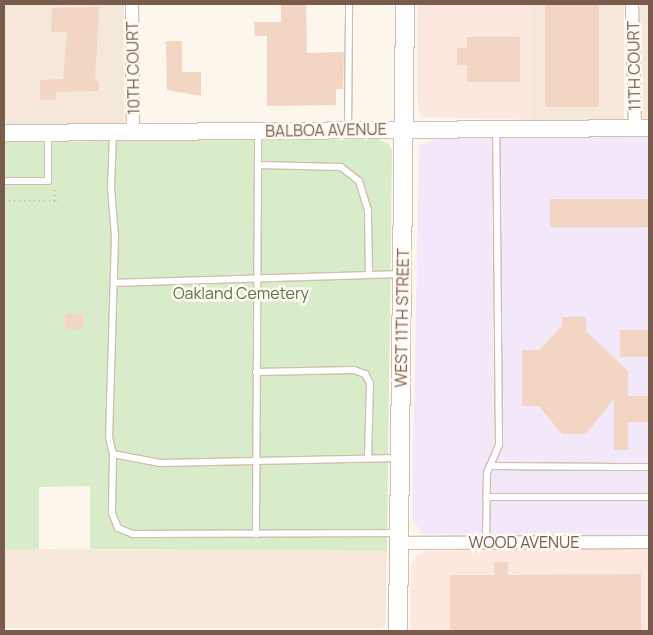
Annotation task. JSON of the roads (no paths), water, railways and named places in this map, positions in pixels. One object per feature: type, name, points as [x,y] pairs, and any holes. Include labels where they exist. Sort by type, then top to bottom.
[{"type":"main road","name":"WEST 11TH STREET","points":[[398,631],[405,4]]},
{"type":"street","name":"10TH COURT","points":[[132,4],[133,132]]},
{"type":"street","name":"11TH COURT","points":[[632,4],[642,128]]},
{"type":"street","name":"BALBOA AVENUE","points":[[4,133],[642,128]]},
{"type":"street","name":"WOOD AVENUE","points":[[399,538],[486,542],[649,542]]},
{"type":"lane","points":[[348,129],[349,4]]},
{"type":"lane","points":[[486,542],[486,497],[490,466],[499,445],[496,128]]},
{"type":"lane","points":[[256,534],[258,130]]},
{"type":"lane","points":[[4,182],[48,181],[48,132]]},
{"type":"lane","points":[[113,132],[114,283],[109,437],[113,454],[112,513],[118,528],[161,537],[256,534],[399,538]]},
{"type":"lane","points":[[258,165],[341,167],[359,181],[368,211],[369,275]]},
{"type":"lane","points":[[114,283],[258,276],[403,274]]},
{"type":"lane","points":[[256,372],[354,370],[365,374],[370,383],[368,458]]},
{"type":"lane","points":[[113,454],[160,463],[255,459],[400,458]]},
{"type":"lane","points":[[490,466],[649,467]]},
{"type":"lane","points":[[486,497],[649,497]]},
{"type":"park label","name":"Oakland Cemetery","points":[[241,293]]}]
